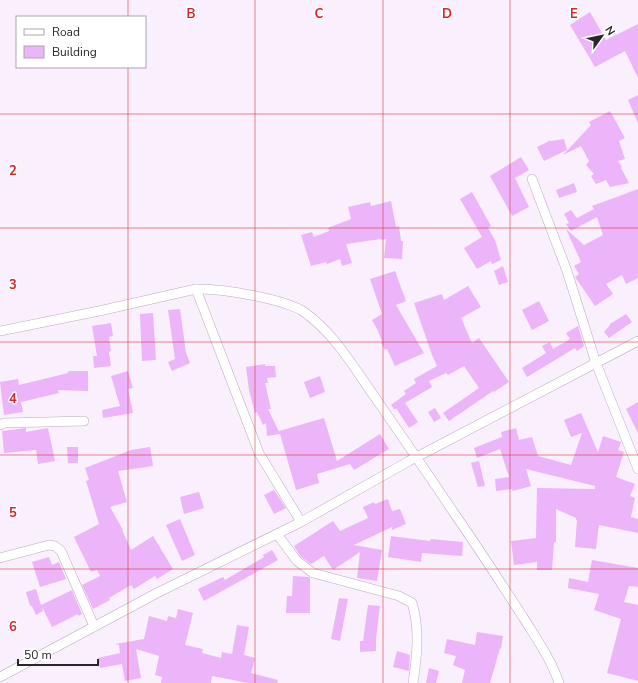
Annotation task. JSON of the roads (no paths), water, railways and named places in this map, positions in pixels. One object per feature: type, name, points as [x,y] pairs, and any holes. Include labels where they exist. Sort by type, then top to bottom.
[{"type":"street","points":[[532,179],[567,271],[596,363],[638,469]]},
{"type":"street","points":[[0,331],[196,289],[235,292],[287,304],[304,312],[328,333],[354,367],[417,457],[526,621],[550,660],[559,683]]},
{"type":"street","points":[[196,289],[259,453],[301,522]]},
{"type":"street","points":[[0,676],[157,593],[301,522],[417,457],[638,341]]},
{"type":"street","points":[[0,425],[4,423],[84,420]]},
{"type":"street","points":[[278,534],[297,561],[313,573],[399,596],[412,603],[416,617],[417,662],[413,683]]},
{"type":"street","points":[[0,558],[50,545],[55,546],[61,551],[94,626]]}]
